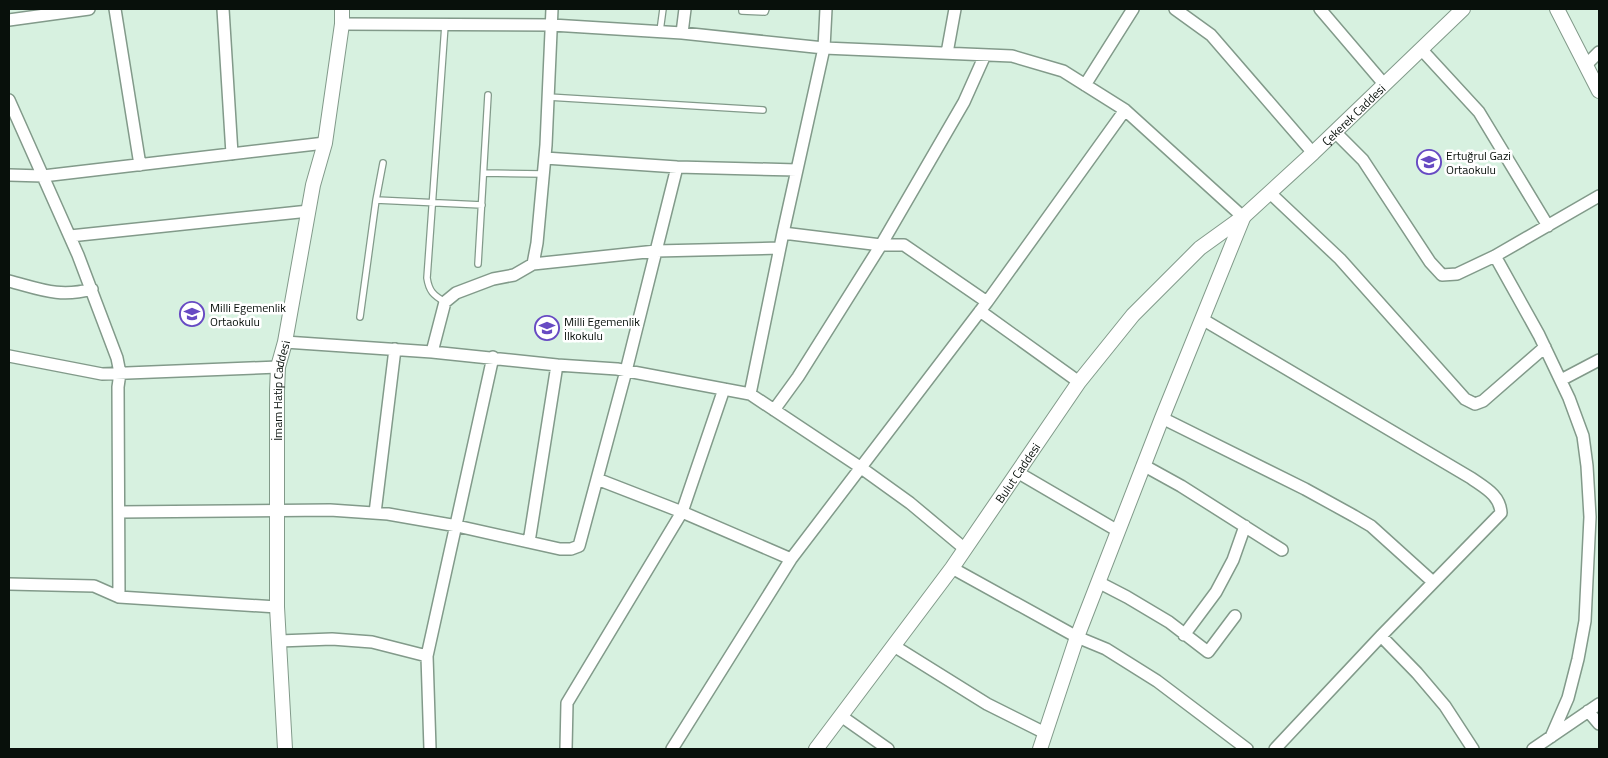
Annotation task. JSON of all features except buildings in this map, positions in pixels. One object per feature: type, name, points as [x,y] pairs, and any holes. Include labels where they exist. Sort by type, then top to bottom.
[{"type":"street","points":[[9,20],[88,9]]},
{"type":"street","points":[[115,9],[140,164]]},
{"type":"street","points":[[224,9],[232,154]]},
{"type":"street","name":"İmam Hatip Caddesi","points":[[285,749],[277,607],[278,367],[285,342],[314,185],[325,143],[342,24],[342,9]]},
{"type":"street","points":[[533,264],[537,243],[545,158],[552,9]]},
{"type":"street","points":[[682,33],[685,9]]},
{"type":"street","points":[[750,394],[824,48],[826,9]]},
{"type":"street","points":[[947,53],[955,9]]},
{"type":"street","points":[[1085,85],[1133,9]]},
{"type":"street","points":[[1175,9],[1211,35],[1313,153]]},
{"type":"street","points":[[1320,9],[1384,84]]},
{"type":"street","name":"Çekerek Caddesi","points":[[1243,218],[1463,9]]},
{"type":"street","points":[[1557,9],[1599,91]]},
{"type":"street","points":[[342,24],[552,25],[682,33],[824,48],[1012,56],[1063,71],[1125,110],[1243,218],[1076,637],[1040,749]]},
{"type":"street","points":[[1421,49],[1479,112],[1548,226]]},
{"type":"street","points":[[1586,65],[1599,52]]},
{"type":"street","points":[[774,410],[798,377],[881,245],[964,102],[985,54]]},
{"type":"street","points":[[9,100],[70,236],[117,358],[120,373],[118,387],[119,597]]},
{"type":"street","points":[[672,749],[791,559],[983,306],[1125,110]]},
{"type":"street","points":[[1334,132],[1362,160],[1430,262],[1442,275],[1457,274],[1495,256],[1599,196]]},
{"type":"street","points":[[9,175],[42,176],[325,143]]},
{"type":"street","points":[[545,158],[677,167],[797,170]]},
{"type":"street","points":[[119,512],[330,510],[375,513],[457,526],[560,549],[571,549],[579,546],[626,371],[677,167]]},
{"type":"street","points":[[1270,193],[1340,259],[1465,399],[1475,404],[1483,400],[1545,347]]},
{"type":"street","points":[[70,236],[309,211]]},
{"type":"street","name":"Bulut Caddesi","points":[[816,749],[952,568],[1079,382],[1133,315],[1200,248],[1243,218]]},
{"type":"street","points":[[783,234],[881,245],[904,245],[1079,382]]},
{"type":"street","points":[[432,352],[445,302],[456,293],[493,279],[514,274],[533,264],[656,251],[780,248]]},
{"type":"street","points":[[1495,256],[1561,380],[1583,436],[1587,466],[1589,526],[1585,621],[1568,698],[1551,737]]},
{"type":"street","points":[[9,281],[54,293],[76,293],[92,289]]},
{"type":"street","points":[[1202,319],[1471,478],[1490,492],[1500,504],[1501,513],[1380,636],[1275,749]]},
{"type":"street","points":[[285,342],[493,357],[626,371],[750,394],[860,467],[910,503],[965,548]]},
{"type":"street","points":[[375,513],[395,349]]},
{"type":"street","points":[[9,356],[102,374],[278,367]]},
{"type":"street","points":[[430,749],[427,656],[493,357]]},
{"type":"street","points":[[1561,380],[1599,360]]},
{"type":"street","points":[[529,542],[557,365]]},
{"type":"street","points":[[566,749],[567,703],[682,512],[724,389]]},
{"type":"street","points":[[1162,418],[1305,489],[1371,526],[1433,582]]},
{"type":"street","points":[[1143,465],[1282,550]]},
{"type":"street","points":[[1017,472],[1118,531]]},
{"type":"street","points":[[597,478],[791,559]]},
{"type":"street","points":[[1184,635],[1216,592],[1233,560],[1245,526]]},
{"type":"street","points":[[952,568],[1076,637],[1106,649],[1157,682],[1247,749]]},
{"type":"street","points":[[1098,582],[1168,622],[1208,652],[1235,616]]},
{"type":"street","points":[[9,584],[94,586],[119,597],[277,607]]},
{"type":"street","points":[[1380,636],[1417,673],[1445,706],[1473,749]]},
{"type":"street","points":[[279,641],[332,639],[372,642],[427,656]]},
{"type":"street","points":[[894,646],[987,704],[1045,733]]},
{"type":"street","points":[[1533,749],[1599,704]]},
{"type":"street","points":[[1588,711],[1599,724]]},
{"type":"street","points":[[841,716],[888,749]]},
{"type":"lane","points":[[660,32],[663,9]]},
{"type":"lane","points":[[742,9],[742,11],[765,12],[766,9]]},
{"type":"lane","points":[[445,24],[427,278],[432,294],[445,302]]},
{"type":"lane","points":[[478,264],[485,172],[488,95]]},
{"type":"lane","points":[[548,97],[763,110]]},
{"type":"lane","points":[[360,317],[383,163]]},
{"type":"lane","points":[[485,172],[543,174]]},
{"type":"lane","points":[[376,200],[482,205]]},
{"type":"place","name":"Ertuğrul Gazi Ortaokulu","points":[[1429,162]]},
{"type":"place","name":"Milli Egemenlik Ortaokulu","points":[[192,314]]},
{"type":"place","name":"Milli Egemenlik İlkokulu","points":[[547,328]]}]
